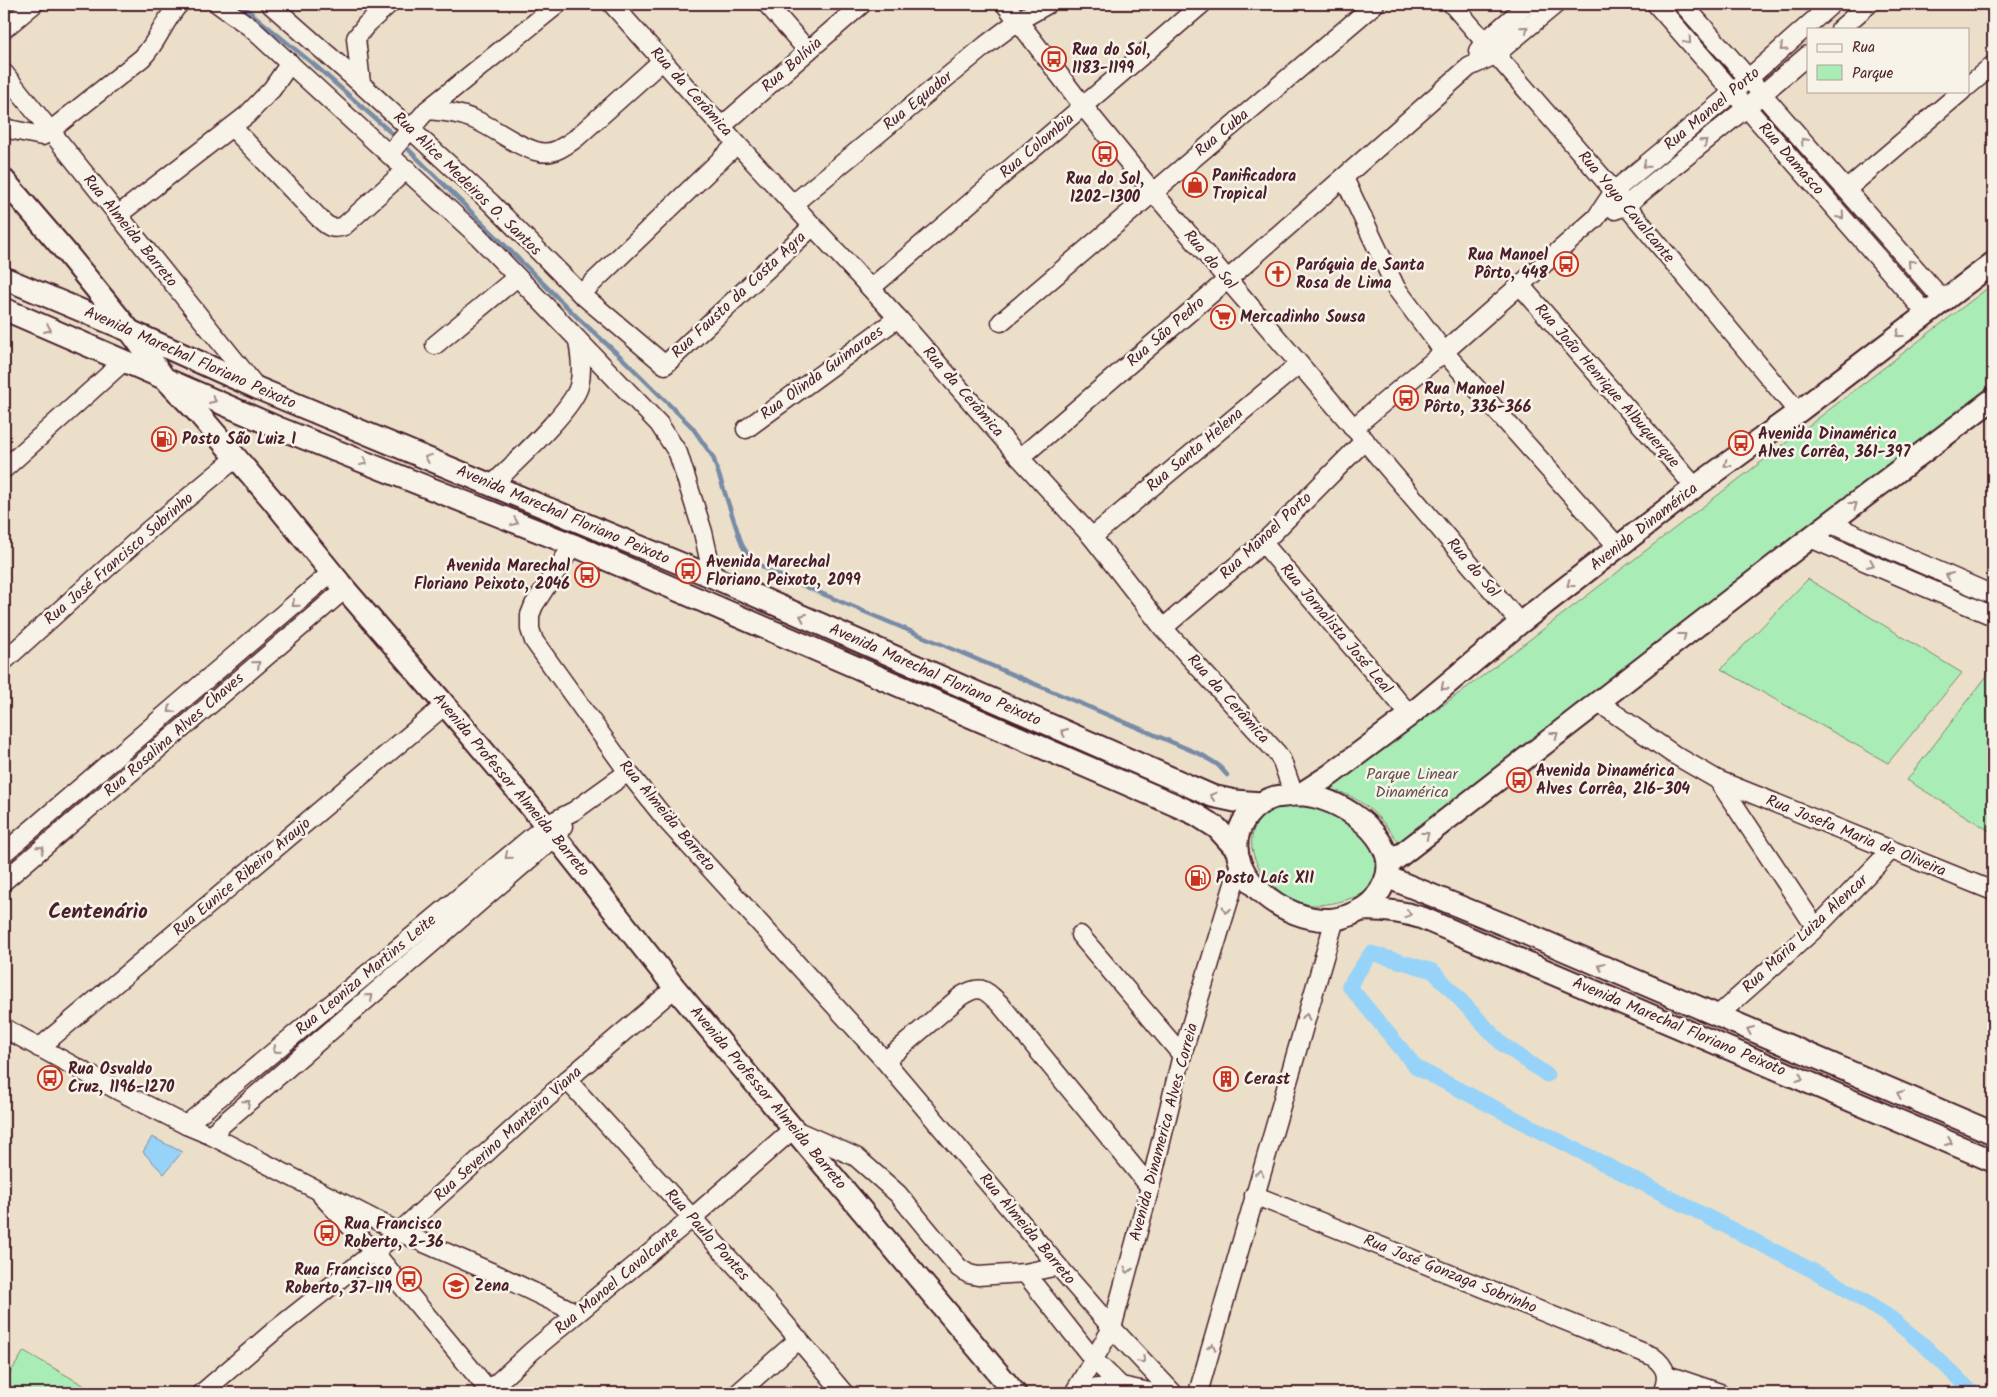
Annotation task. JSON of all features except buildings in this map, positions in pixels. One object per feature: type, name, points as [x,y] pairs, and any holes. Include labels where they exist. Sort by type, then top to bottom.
[{"type":"main road","name":"Avenida Professor Almeida Barreto","points":[[4,180],[130,331],[165,379],[236,458],[338,581],[445,705],[550,831],[675,988],[1015,1393]]},
{"type":"main road","name":"Avenida Dinamérica","points":[[1296,795],[1330,775],[1410,715],[1520,623],[1695,487],[1798,412],[1942,300],[1993,263]]},
{"type":"main road","name":"Avenida Marechal Floriano Peixoto","points":[[4,278],[130,331],[257,388],[713,578],[1212,796],[1235,801],[1261,803]]},
{"type":"main road","name":"Avenida Marechal Floriano Peixoto","points":[[4,309],[276,427],[573,545],[1195,814],[1218,828],[1238,857]]},
{"type":"main road","points":[[1387,871],[1598,702],[1993,399]]},
{"type":"main road","points":[[1296,795],[1315,797],[1337,804],[1358,818],[1378,838],[1386,853],[1387,871],[1382,889],[1372,901],[1360,910],[1335,919],[1318,919],[1302,916],[1282,907],[1259,891],[1248,878],[1238,857],[1237,841],[1243,822],[1251,811],[1261,803],[1274,797],[1296,795]]},
{"type":"main road","name":"Avenida Marechal Floriano Peixoto","points":[[1387,871],[1717,1016],[1993,1133]]},
{"type":"main road","name":"Avenida Marechal Floriano Peixoto","points":[[1360,910],[1384,909],[1402,912],[1438,925],[1993,1161]]},
{"type":"street","points":[[4,30],[34,4]]},
{"type":"street","points":[[4,128],[42,136],[50,131],[142,58],[152,48],[172,11],[179,4]]},
{"type":"street","name":"Rua Alice Medeiros O. Santos","points":[[218,4],[250,27],[290,63],[400,142],[491,203],[581,294],[665,365]]},
{"type":"street","name":"Rua Alice Medeiros O. Santos","points":[[270,4],[361,84],[400,142],[407,169],[479,237],[659,424],[678,453],[703,532],[713,578]]},
{"type":"street","points":[[361,84],[356,38],[366,25],[389,4]]},
{"type":"street","points":[[400,142],[427,110],[558,4]]},
{"type":"street","name":"Rua da Cerâmica","points":[[612,4],[737,144],[871,288],[1020,458],[1092,536],[1163,628],[1277,753],[1296,795]]},
{"type":"street","points":[[767,4],[808,51]]},
{"type":"street","name":"Rua Bolívia","points":[[722,126],[862,4]]},
{"type":"street","name":"Rua do Sol","points":[[1005,4],[1083,106],[1153,192],[1520,623]]},
{"type":"street","name":"Rua Equador","points":[[793,204],[986,45],[1018,21],[1048,4]]},
{"type":"street","name":"Rua Colombia","points":[[871,288],[1202,4]]},
{"type":"street","name":"Rua Cuba","points":[[1001,322],[1376,4]]},
{"type":"street","name":"Rua Yoyo Cavalcante","points":[[1452,4],[1614,191],[1798,412]]},
{"type":"street","name":"Rua São Pedro","points":[[1020,458],[1227,280],[1469,67],[1489,49],[1528,4]]},
{"type":"street","name":"Rua São Pedro","points":[[1489,49],[1556,4]]},
{"type":"street","name":"Rua Damasco","points":[[1656,4],[1926,313]]},
{"type":"street","name":"Rua Damasco","points":[[1683,4],[1847,189],[1942,300]]},
{"type":"street","name":"Rua Manoel Porto","points":[[1163,628],[1263,542],[1359,434],[1444,352],[1596,218],[1614,191],[1732,93],[1832,4]]},
{"type":"street","points":[[1841,28],[1870,4]]},
{"type":"street","name":"Rua Manoel Porto","points":[[1596,218],[1626,206],[1807,56]]},
{"type":"street","points":[[427,110],[455,113],[473,119],[522,145],[539,152],[550,153],[562,148],[575,139],[663,60]]},
{"type":"street","points":[[118,215],[262,102],[290,63]]},
{"type":"street","points":[[1970,84],[1993,65]]},
{"type":"street","name":"Rua Almeida Barreto","points":[[4,73],[257,388]]},
{"type":"street","points":[[1847,189],[1961,92]]},
{"type":"street","points":[[232,127],[327,225],[337,229],[344,226],[407,169]]},
{"type":"street","points":[[581,294],[737,144]]},
{"type":"street","points":[[1344,178],[1374,246],[1396,288],[1444,352],[1618,547]]},
{"type":"street","name":"Rua Fausto da Costa Agra","points":[[665,365],[813,226]]},
{"type":"street","points":[[435,345],[517,277]]},
{"type":"street","name":"Rua João Henrique Albuquerque","points":[[1520,285],[1695,487]]},
{"type":"street","name":"Rua Olinda Guimaraes","points":[[746,429],[898,318]]},
{"type":"street","points":[[492,485],[557,419],[572,400],[578,387],[581,372],[578,340]]},
{"type":"street","points":[[4,469],[123,362]]},
{"type":"street","name":"Rua Santa Helena","points":[[1092,536],[1299,364]]},
{"type":"street","name":"Rua José Francisco Sobrinho","points":[[4,661],[150,529],[236,458]]},
{"type":"street","points":[[1829,524],[1987,592],[1973,608]]},
{"type":"street","points":[[1810,538],[1993,616]]},
{"type":"street","name":"Rua Jornalista José Leal","points":[[1263,542],[1410,715]]},
{"type":"street","name":"Rua Almeida Barreto","points":[[573,545],[534,605],[530,615],[530,629],[534,641],[552,669],[666,820],[885,1062],[1058,1266],[1112,1328],[1173,1393]]},
{"type":"street","name":"Rua Rosalina Alves Chaves","points":[[7,843],[338,581]]},
{"type":"street","name":"Rua Rosalina Alves Chaves","points":[[4,881],[338,581]]},
{"type":"street","name":"Rua Josefa Maria de Oliveira","points":[[1598,702],[1673,754],[1718,780],[1993,892]]},
{"type":"street","name":"Rua Eunice Ribeiro Araujo","points":[[38,1048],[445,705]]},
{"type":"street","points":[[550,831],[628,772]]},
{"type":"street","name":"Rua Josefa Maria de Oliveira","points":[[1718,780],[1816,928]]},
{"type":"street","name":"Rua Leoniza Martins Leite","points":[[186,1126],[550,831]]},
{"type":"street","name":"Rua Leoniza Martins Leite","points":[[210,1135],[550,831]]},
{"type":"street","name":"Rua Maria Luiza Alencar","points":[[1717,1016],[1816,928],[1892,850]]},
{"type":"street","name":"Avenida Dinamerica Alves Correia","points":[[1075,1392],[1112,1328],[1150,1187],[1182,1055],[1238,857]]},
{"type":"street","points":[[1198,1393],[1335,919]]},
{"type":"street","points":[[1080,935],[1182,1055]]},
{"type":"street","name":"Rua Severino Monteiro Viana","points":[[202,1393],[274,1331],[399,1232],[567,1080],[675,988]]},
{"type":"street","points":[[885,1062],[961,996],[980,988],[1000,1004],[1150,1187]]},
{"type":"street","points":[[4,1028],[186,1126],[210,1135],[399,1232],[500,1276],[577,1313]]},
{"type":"street","name":"Rua Paulo Pontes","points":[[567,1080],[744,1275],[844,1393]]},
{"type":"street","points":[[793,1129],[856,1157],[898,1194],[959,1268],[969,1274],[978,1276],[1025,1273],[1058,1266]]},
{"type":"street","name":"Rua Manoel Cavalcante","points":[[489,1392],[532,1351],[692,1218],[793,1129]]},
{"type":"street","points":[[315,1188],[374,1252],[489,1392]]},
{"type":"street","name":"Rua José Gonzaga Sobrinho","points":[[1254,1195],[1646,1353],[1659,1361],[1665,1368],[1667,1375]]},
{"type":"street","points":[[1025,1273],[1093,1358],[1124,1390]]},
{"type":"street","points":[[738,1393],[799,1339]]},
{"type":"street","points":[[1662,1393],[1667,1375],[1720,1393]]},
{"type":"street","points":[[1075,1392],[1124,1390],[1154,1393]]},
{"type":"green space","name":"Parque Linear Dinamérica","points":[[1993,284],[1993,394],[1402,848],[1389,829],[1361,802],[1339,792],[1328,790],[1481,677]]},
{"type":"green space","points":[[1808,579],[1962,673],[1888,763],[1721,669]]},
{"type":"green space","points":[[1993,668],[1993,833],[1907,780]]},
{"type":"green space","points":[[1292,800],[1326,806],[1366,837],[1376,854],[1377,878],[1372,889],[1339,902],[1317,905],[1303,903],[1289,897],[1276,888],[1265,876],[1256,862],[1252,848],[1253,833],[1262,817],[1274,808]]},
{"type":"green space","points":[[24,1351],[97,1393],[4,1393],[4,1383]]},
{"type":"water","points":[[152,1137],[182,1152],[164,1174],[143,1152]]},
{"type":"waterway","points":[[240,4],[318,68],[397,138]]},
{"type":"waterway","points":[[402,143],[578,318],[692,427],[713,457],[742,545],[750,558],[771,572],[1202,755],[1218,765],[1227,775]]},
{"type":"waterway","points":[[1547,1075],[1502,1044],[1433,971],[1371,953],[1349,986],[1417,1068],[1831,1280],[1891,1318],[1925,1346],[1973,1393]]},
{"type":"place","name":"Rua do Sol, 1183-1199","points":[[1054,59]]},
{"type":"place","name":"Rua do Sol, 1202-1300","points":[[1105,154]]},
{"type":"place","name":"Panificadora Tropical","points":[[1195,185]]},
{"type":"place","name":"Rua Manoel Pôrto, 448","points":[[1566,264]]},
{"type":"place","name":"Paróquia de Santa Rosa de Lima","points":[[1278,274]]},
{"type":"place","name":"Mercadinho Sousa","points":[[1223,317]]},
{"type":"place","name":"Rua Manoel Pôrto, 336-366","points":[[1406,398]]},
{"type":"place","name":"Posto São Luiz I","points":[[164,439]]},
{"type":"place","name":"Avenida Dinamérica Alves Corrêa, 361-397","points":[[1741,443]]},
{"type":"place","name":"Avenida Marechal Floriano Peixoto, 2099","points":[[688,571]]},
{"type":"place","name":"Avenida Marechal Floriano Peixoto, 2046","points":[[587,575]]},
{"type":"place","name":"Avenida Dinamérica Alves Corrêa, 216-304","points":[[1519,780]]},
{"type":"place","name":"Posto Laís XII","points":[[1198,878]]},
{"type":"place","name":"Rua Osvaldo Cruz, 1196-1270","points":[[50,1078]]},
{"type":"place","name":"Cerast","points":[[1226,1079]]},
{"type":"place","name":"Rua Francisco Roberto, 2-36","points":[[327,1233]]},
{"type":"place","name":"Rua Francisco Roberto, 37-119","points":[[409,1279]]},
{"type":"place","name":"Zena","points":[[456,1286]]},
{"type":"district","name":"Centenário","points":[[98,912]]}]
